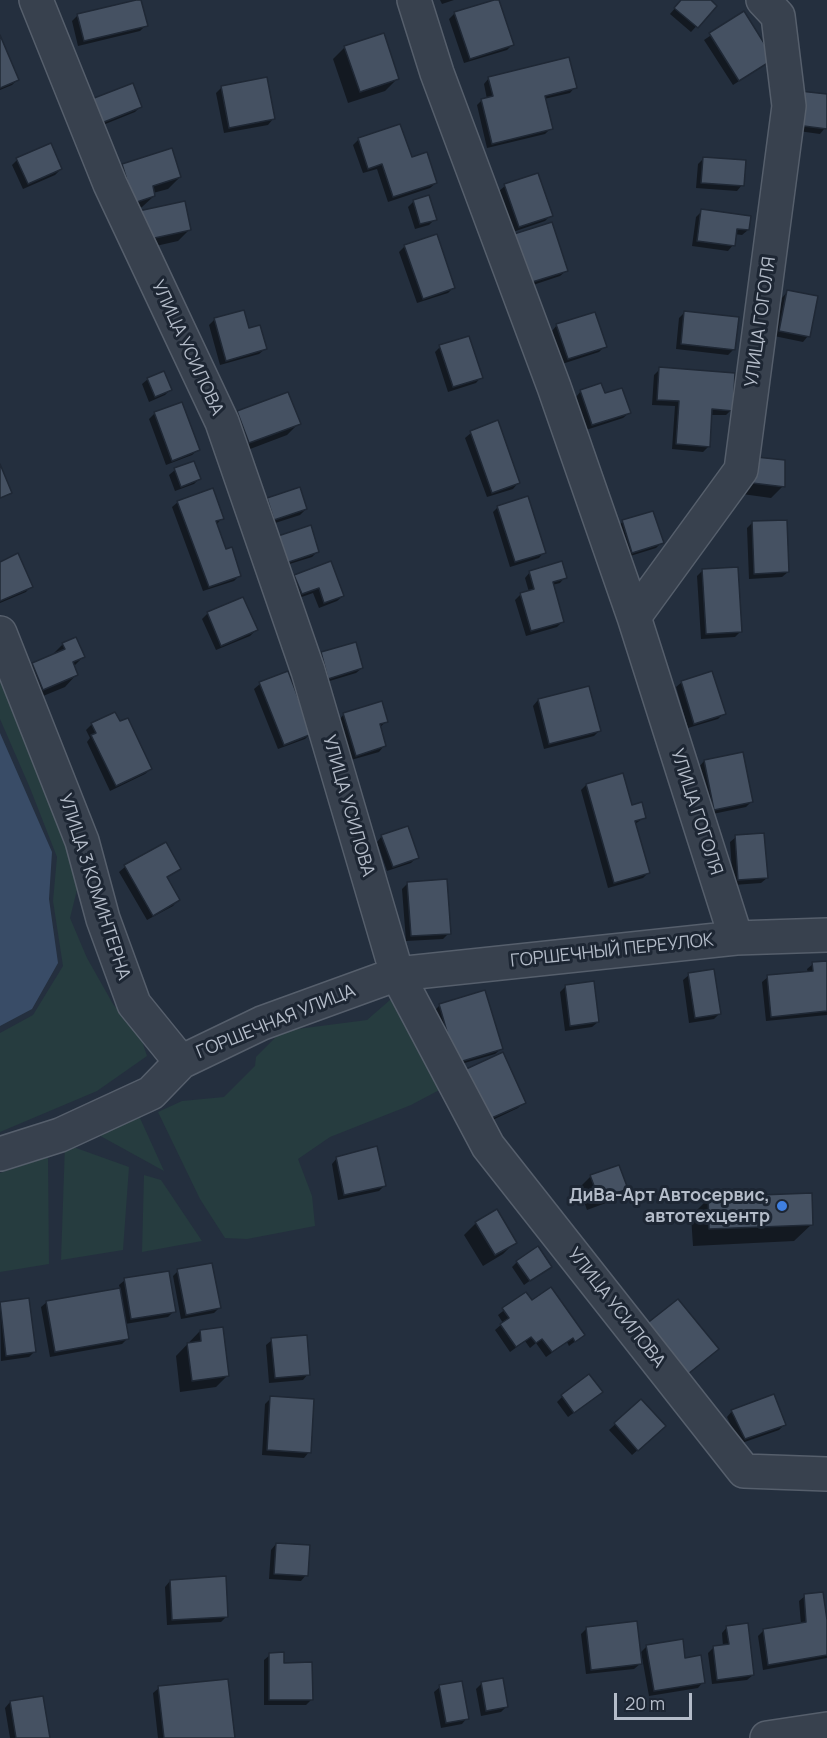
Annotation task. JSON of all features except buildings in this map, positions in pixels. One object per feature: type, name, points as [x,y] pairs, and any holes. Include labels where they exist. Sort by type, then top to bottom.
[{"type":"street","name":"УЛИЦА УСИЛОВА","points":[[36,0],[110,184],[222,422],[308,671],[397,974],[488,1146],[744,1471],[827,1474]]},
{"type":"street","name":"УЛИЦА ГОГОЛЯ","points":[[414,0],[437,73],[554,387],[634,617],[736,938]]},
{"type":"street","name":"УЛИЦА ГОГОЛЯ","points":[[634,617],[741,470],[789,106],[778,16],[763,0]]},
{"type":"street","name":"УЛИЦА 3 КОМИНТЕРНА","points":[[0,633],[82,841],[103,919],[134,1004],[181,1062]]},
{"type":"street","name":"ГОРШЕЧНЫЙ ПЕРЕУЛОК","points":[[397,974],[736,938],[827,935]]},
{"type":"street","name":"ГОРШЕЧНАЯ УЛИЦА","points":[[0,1154],[60,1135],[152,1093],[181,1062],[262,1023],[397,974]]},
{"type":"street","points":[[767,1738],[827,1730]]},
{"type":"green space","points":[[0,660],[75,858],[77,890],[70,918],[87,958],[113,1004],[140,1035],[147,1056],[97,1091],[0,1132],[0,1033],[33,1015],[63,966],[53,901],[57,857],[0,719]]},
{"type":"green space","points":[[407,996],[445,1087],[411,1105],[330,1137],[298,1159],[312,1196],[315,1226],[247,1239],[225,1238],[200,1199],[158,1112],[182,1101],[224,1097],[255,1066],[256,1057],[282,1031],[367,1020],[390,1000]]},
{"type":"green space","points":[[139,1116],[164,1171],[95,1133]]},
{"type":"green space","points":[[65,1144],[129,1167],[123,1250],[61,1260]]},
{"type":"green space","points":[[48,1157],[49,1264],[0,1272],[0,1173]]},
{"type":"green space","points":[[144,1175],[161,1180],[202,1241],[142,1252]]},
{"type":"water","points":[[0,733],[52,852],[49,899],[58,963],[32,1009],[0,1026]]},
{"type":"place","name":"ДиВа-Арт Автосервис, автотехцентр","points":[[782,1206]]}]
